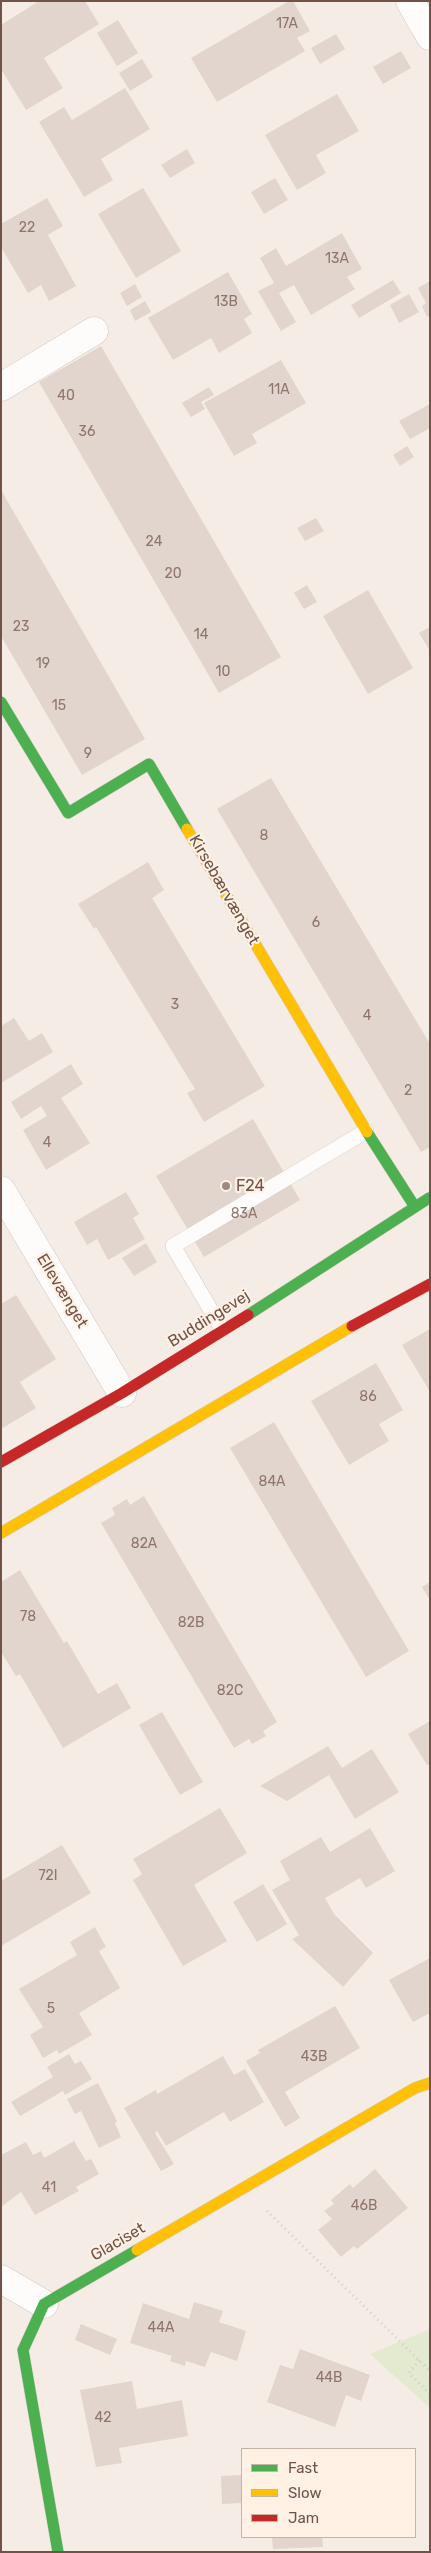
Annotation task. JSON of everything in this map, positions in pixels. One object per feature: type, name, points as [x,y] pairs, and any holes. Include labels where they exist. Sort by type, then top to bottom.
[{"type":"street","points":[[410,1],[430,36]]},
{"type":"street","points":[[1,387],[94,331]]},
{"type":"street","name":"Kirsebærvænget","points":[[1,702],[68,813],[149,764],[366,1131],[415,1207]]},
{"type":"street","name":"Ellevænget","points":[[1,1190],[122,1393]]},
{"type":"street","name":"Buddingevej","points":[[1,1462],[122,1393],[222,1329],[320,1270],[430,1198]]},
{"type":"street","points":[[1,1533],[366,1318],[430,1284]]},
{"type":"street","name":"Glaciset","points":[[44,2304],[415,2088],[430,2083]]},
{"type":"street","points":[[1,2279],[44,2304],[23,2350],[58,2552]]},
{"type":"lane","points":[[222,1329],[173,1246],[366,1131]]},
{"type":"path","points":[[243,2188],[430,2371]]},
{"type":"path","points":[[419,2360],[409,2373],[430,2394]]},
{"type":"green space","points":[[430,2329],[430,2408],[370,2354]]},
{"type":"building","points":[[39,1],[85,1],[99,24],[44,58],[63,88],[26,110],[1,69],[1,25]]},
{"type":"building","points":[[289,1],[293,1],[310,31],[297,38],[305,51],[217,102],[191,58]]},
{"type":"building","points":[[118,20],[138,53],[117,66],[97,33]]},
{"type":"building","points":[[336,34],[345,49],[320,64],[311,48]]},
{"type":"building","points":[[401,51],[411,68],[383,84],[373,67]]},
{"type":"building","points":[[142,59],[153,77],[130,91],[119,73]]},
{"type":"building","points":[[125,88],[150,129],[101,159],[113,180],[84,197],[39,122],[64,107],[72,120]]},
{"type":"building","points":[[337,94],[359,131],[316,155],[326,173],[297,190],[265,135]]},
{"type":"building","points":[[187,149],[195,163],[170,178],[161,165]]},
{"type":"building","points":[[275,178],[288,200],[264,214],[251,192]]},
{"type":"building","points":[[143,188],[181,251],[136,278],[98,214]]},
{"type":"building","points":[[47,198],[63,226],[48,235],[76,286],[49,301],[41,285],[28,293],[1,247],[1,224]]},
{"type":"building","points":[[342,233],[362,269],[347,277],[355,289],[311,315],[294,285],[279,293],[296,322],[281,331],[258,291],[274,283],[260,258],[276,248],[286,266]]},
{"type":"building","points":[[228,272],[252,314],[244,319],[252,333],[219,353],[211,338],[173,360],[148,318]]},
{"type":"building","points":[[393,280],[401,293],[359,318],[351,305]]},
{"type":"building","points":[[430,281],[430,315],[427,317],[422,306],[426,303],[418,288]]},
{"type":"building","points":[[135,284],[142,297],[127,306],[120,293]]},
{"type":"building","points":[[409,294],[419,312],[399,323],[390,305]]},
{"type":"building","points":[[145,301],[151,312],[135,321],[130,310]]},
{"type":"building","points":[[101,346],[281,657],[219,693],[39,382]]},
{"type":"building","points":[[281,360],[306,403],[252,434],[257,443],[234,456],[204,403]]},
{"type":"building","points":[[209,387],[214,395],[201,402],[205,409],[191,417],[182,403]]},
{"type":"building","points":[[430,404],[430,428],[410,439],[399,421]]},
{"type":"building","points":[[407,446],[414,457],[400,466],[393,455]]},
{"type":"building","points":[[1,490],[145,739],[82,775],[1,636]]},
{"type":"building","points":[[316,518],[324,531],[305,541],[297,528]]},
{"type":"building","points":[[307,585],[317,602],[304,609],[294,593]]},
{"type":"building","points":[[368,590],[413,668],[368,694],[323,616]]},
{"type":"building","points":[[430,627],[430,651],[419,633]]},
{"type":"building","points":[[271,778],[430,1044],[430,1147],[421,1152],[217,809]]},
{"type":"building","points":[[148,862],[164,890],[152,898],[265,1086],[204,1122],[187,1093],[195,1089],[96,927],[94,929],[78,904]]},
{"type":"building","points":[[14,1018],[29,1041],[42,1033],[53,1052],[1,1083],[1,1026]]},
{"type":"building","points":[[71,1064],[83,1084],[61,1098],[90,1143],[46,1170],[23,1130],[47,1116],[41,1106],[21,1119],[11,1102]]},
{"type":"building","points":[[253,1119],[300,1200],[204,1257],[156,1176]]},
{"type":"building","points":[[126,1192],[139,1214],[133,1218],[145,1239],[108,1260],[97,1239],[87,1245],[74,1222]]},
{"type":"building","points":[[146,1243],[157,1262],[134,1276],[122,1258]]},
{"type":"building","points":[[16,1295],[56,1359],[20,1382],[36,1408],[1,1429],[1,1304]]},
{"type":"building","points":[[430,1329],[430,1392],[402,1345]]},
{"type":"building","points":[[376,1363],[403,1410],[379,1424],[389,1441],[349,1465],[311,1401]]},
{"type":"building","points":[[274,1422],[409,1651],[366,1677],[230,1448]]},
{"type":"building","points":[[144,1496],[277,1722],[263,1731],[266,1736],[252,1744],[249,1739],[234,1748],[101,1523],[115,1515],[112,1508],[127,1499],[130,1505]]},
{"type":"building","points":[[20,1570],[64,1643],[67,1641],[98,1694],[117,1683],[131,1708],[63,1748],[20,1674],[16,1676],[1,1652],[1,1582]]},
{"type":"building","points":[[430,1582],[430,1600],[422,1587]]},
{"type":"building","points":[[162,1712],[203,1782],[180,1795],[139,1725]]},
{"type":"building","points":[[430,1721],[430,1764],[427,1765],[408,1734]]},
{"type":"building","points":[[328,1746],[342,1768],[372,1749],[399,1792],[355,1819],[329,1775],[287,1801],[260,1786]]},
{"type":"building","points":[[220,1808],[247,1853],[194,1885],[227,1941],[183,1966],[133,1880],[142,1874],[133,1859]]},
{"type":"building","points":[[370,1828],[395,1871],[366,1888],[360,1878],[325,1898],[334,1914],[373,1953],[343,1987],[292,1939],[299,1935],[272,1890],[290,1880],[280,1861],[321,1837],[330,1852]]},
{"type":"building","points":[[62,1845],[91,1893],[1,1946],[1,1881]]},
{"type":"building","points":[[263,1884],[287,1924],[257,1942],[233,1902]]},
{"type":"building","points":[[95,1927],[106,1947],[99,1951],[120,1988],[79,2013],[92,2035],[59,2054],[57,2050],[43,2058],[30,2035],[43,2027],[19,1989],[77,1955],[70,1942]]},
{"type":"building","points":[[430,1958],[430,2013],[413,2022],[389,1980]]},
{"type":"building","points":[[335,2006],[360,2048],[285,2092],[300,2118],[285,2127],[246,2061],[260,2053],[258,2050]]},
{"type":"building","points":[[69,2054],[75,2064],[81,2061],[92,2079],[65,2095],[63,2091],[20,2116],[11,2102],[53,2077],[47,2067]]},
{"type":"building","points":[[223,2056],[234,2075],[245,2069],[264,2102],[230,2122],[224,2112],[166,2146],[157,2131],[155,2133],[174,2164],[161,2171],[124,2108],[156,2090],[157,2094]]},
{"type":"building","points":[[98,2083],[117,2121],[115,2123],[121,2137],[99,2148],[81,2111],[75,2114],[67,2099]]},
{"type":"building","points":[[74,2141],[86,2161],[91,2159],[99,2174],[76,2187],[79,2191],[35,2215],[21,2192],[1,2207],[1,2155],[26,2142],[33,2155],[41,2151],[44,2158]]},
{"type":"building","points":[[375,2169],[408,2208],[357,2249],[354,2246],[341,2257],[318,2230],[332,2219],[324,2211],[334,2204],[331,2200],[350,2184],[353,2188]]},
{"type":"building","points":[[194,2302],[223,2311],[219,2322],[246,2331],[237,2361],[211,2352],[205,2367],[186,2361],[185,2366],[170,2361],[172,2356],[130,2343],[143,2303],[189,2319]]},
{"type":"building","points":[[81,2324],[117,2339],[110,2355],[75,2340]]},
{"type":"building","points":[[300,2349],[370,2375],[361,2401],[346,2395],[335,2427],[267,2402],[280,2365],[293,2369]]},
{"type":"building","points":[[132,2381],[137,2409],[182,2400],[188,2436],[119,2448],[122,2463],[96,2467],[80,2390]]},
{"type":"building","points":[[241,2475],[241,2503],[222,2504],[221,2476]]},
{"type":"building","points":[[272,2538],[322,2538],[323,2547],[273,2549]]},
{"type":"traffic: fast","points":[[1,702],[68,813],[149,764],[187,829]]},
{"type":"traffic: fast","points":[[367,1132],[415,1207]]},
{"type":"traffic: fast","points":[[248,1315],[429,1198]]},
{"type":"traffic: fast","points":[[58,2552],[23,2350],[44,2304],[137,2250]]},
{"type":"traffic: slow","points":[[187,829],[367,1132]]},
{"type":"traffic: slow","points":[[1,1533],[352,1326]]},
{"type":"traffic: slow","points":[[137,2250],[415,2088],[430,2083]]},
{"type":"traffic: jam","points":[[352,1326],[430,1284]]},
{"type":"traffic: jam","points":[[1,1462],[122,1393],[248,1315]]},
{"type":"place","name":"F24","points":[[226,1186]]}]
